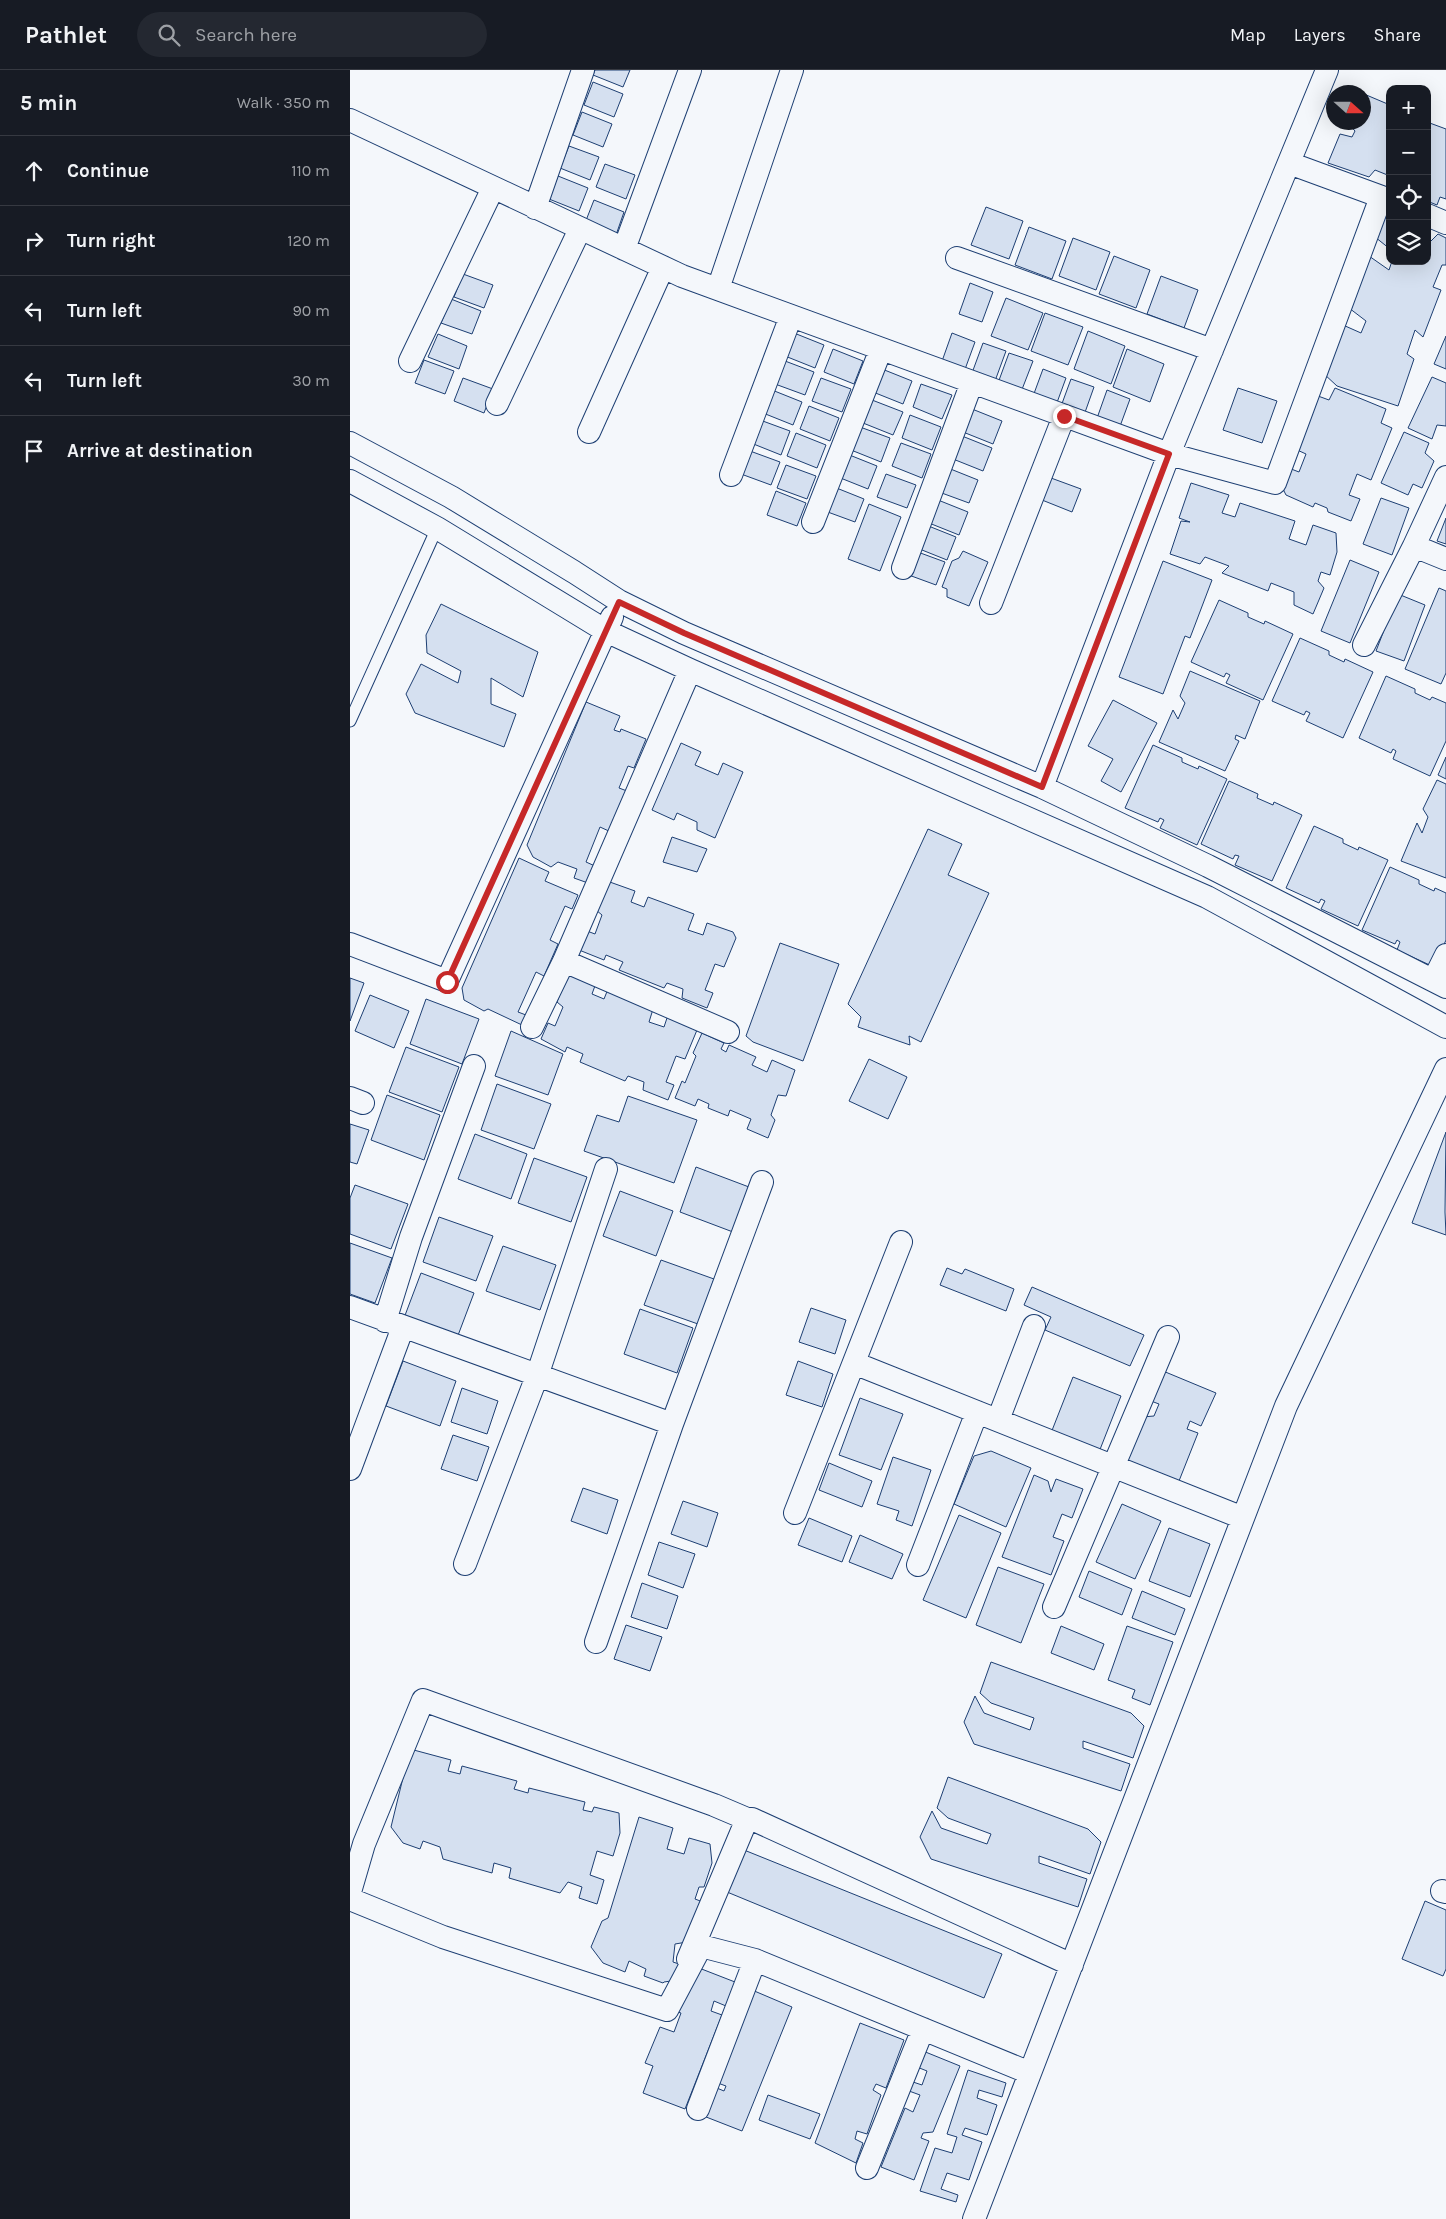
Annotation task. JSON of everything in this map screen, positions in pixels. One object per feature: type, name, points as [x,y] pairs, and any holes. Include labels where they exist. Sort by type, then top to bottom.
[{"type":"street","points":[[536,208],[583,70]]},
{"type":"street","points":[[624,249],[690,70]]},
{"type":"street","points":[[718,289],[792,70]]},
{"type":"street","points":[[1042,787],[1169,454],[1327,70]]},
{"type":"street","points":[[350,120],[663,268],[1169,454],[1275,483],[1385,198],[1289,163]]},
{"type":"street","points":[[410,361],[493,188]]},
{"type":"street","points":[[1431,217],[1446,223]]},
{"type":"street","points":[[497,404],[580,229]]},
{"type":"street","points":[[957,258],[1212,350]]},
{"type":"street","points":[[588,432],[663,268]]},
{"type":"street","points":[[731,475],[791,316]]},
{"type":"street","points":[[813,522],[881,349]]},
{"type":"street","points":[[903,568],[972,382]]},
{"type":"street","points":[[991,603],[1064,416]]},
{"type":"street","points":[[350,443],[451,498],[574,572],[619,602],[684,633],[1042,787],[1208,866],[1440,983],[1446,955]]},
{"type":"street","points":[[1364,645],[1414,546],[1446,477]]},
{"type":"street","points":[[350,481],[437,528],[606,631],[690,670],[1207,897],[1446,1027]]},
{"type":"street","points":[[1414,546],[1446,558]]},
{"type":"street","points":[[350,944],[447,982],[619,602]]},
{"type":"street","points":[[532,1027],[564,961],[690,670]]},
{"type":"street","points":[[564,961],[728,1032]]},
{"type":"street","points":[[350,1469],[394,1324],[411,1237],[474,1066]]},
{"type":"street","points":[[974,2219],[1286,1406],[1446,1069]]},
{"type":"street","points":[[465,1564],[537,1376],[606,1169]]},
{"type":"street","points":[[596,1642],[672,1424],[762,1182]]},
{"type":"street","points":[[795,1513],[901,1242]]},
{"type":"street","points":[[350,1307],[672,1424]]},
{"type":"street","points":[[998,1420],[1034,1326]]},
{"type":"street","points":[[1054,1607],[1168,1337]]},
{"type":"street","points":[[854,1363],[1243,1518]]},
{"type":"street","points":[[918,1565],[977,1412]]},
{"type":"street","points":[[350,1892],[364,1844],[423,1700],[714,1805],[747,1819],[752,1819],[1072,1965]]},
{"type":"street","points":[[667,2010],[747,1819]]},
{"type":"street","points":[[350,1899],[443,1938],[667,2010]]},
{"type":"street","points":[[667,2010],[701,1946],[755,1960],[1030,2073]]},
{"type":"street","points":[[698,2109],[755,1960]]},
{"type":"street","points":[[867,2168],[923,2029]]},
{"type":"lane","points":[[350,720],[437,528]]},
{"type":"building","points":[[595,70],[630,70],[623,87],[593,75]]},
{"type":"building","points":[[593,82],[623,94],[614,117],[584,105]]},
{"type":"building","points":[[1371,97],[1386,103],[1386,174],[1375,170],[1369,177],[1328,163],[1340,134],[1352,137],[1355,131],[1371,130]]},
{"type":"building","points":[[582,112],[612,124],[603,147],[573,135]]},
{"type":"building","points":[[1431,123],[1446,129],[1446,199],[1440,197],[1437,205],[1431,203]]},
{"type":"building","points":[[569,146],[599,157],[590,180],[560,168]]},
{"type":"building","points":[[605,164],[635,175],[626,199],[596,187]]},
{"type":"building","points":[[558,176],[588,188],[579,211],[549,199]]},
{"type":"building","points":[[594,200],[624,212],[616,235],[585,223]]},
{"type":"building","points":[[986,207],[1023,221],[1009,259],[971,245]]},
{"type":"building","points":[[1383,212],[1386,213],[1386,246],[1375,237]]},
{"type":"building","points":[[1029,227],[1066,241],[1052,279],[1015,265]]},
{"type":"building","points":[[1438,234],[1446,238],[1446,265],[1442,265],[1433,287],[1441,290],[1423,337],[1415,330],[1407,354],[1414,359],[1398,406],[1337,386],[1323,373],[1343,325],[1361,333],[1366,321],[1349,308],[1369,256],[1389,270],[1391,265],[1431,265],[1431,241]]},
{"type":"building","points":[[1073,238],[1110,252],[1096,290],[1059,276]]},
{"type":"building","points":[[1114,256],[1150,270],[1136,308],[1099,294]]},
{"type":"building","points":[[463,274],[493,285],[484,308],[454,297]]},
{"type":"building","points":[[1161,276],[1198,290],[1184,328],[1147,314]]},
{"type":"building","points":[[970,283],[993,292],[982,322],[959,314]]},
{"type":"building","points":[[1006,298],[1043,313],[1028,350],[991,336]]},
{"type":"building","points":[[451,299],[481,311],[472,334],[441,323]]},
{"type":"building","points":[[1045,313],[1083,327],[1068,365],[1031,351]]},
{"type":"building","points":[[1088,331],[1125,346],[1111,384],[1074,369]]},
{"type":"building","points":[[794,333],[824,345],[815,368],[785,356]]},
{"type":"building","points":[[952,333],[975,342],[964,372],[941,364]]},
{"type":"building","points":[[438,334],[467,346],[459,369],[428,357]]},
{"type":"building","points":[[1446,336],[1446,369],[1434,364]]},
{"type":"building","points":[[983,343],[1006,351],[995,381],[972,373]]},
{"type":"building","points":[[833,349],[863,361],[854,384],[824,372]]},
{"type":"building","points":[[1127,349],[1164,364],[1150,402],[1113,387]]},
{"type":"building","points":[[1009,353],[1033,361],[1021,392],[998,383]]},
{"type":"building","points":[[424,360],[454,371],[445,394],[415,383]]},
{"type":"building","points":[[785,361],[814,372],[805,395],[775,384]]},
{"type":"building","points":[[882,369],[912,381],[903,404],[873,392]]},
{"type":"building","points":[[1043,369],[1066,378],[1055,408],[1032,399]]},
{"type":"building","points":[[1432,377],[1446,383],[1446,426],[1437,425],[1432,439],[1408,428]]},
{"type":"building","points":[[463,378],[493,389],[484,413],[454,401]]},
{"type":"building","points":[[821,378],[851,389],[842,412],[812,401]]},
{"type":"building","points":[[1071,379],[1094,387],[1083,418],[1060,409]]},
{"type":"building","points":[[921,384],[952,395],[942,419],[913,407]]},
{"type":"building","points":[[1238,388],[1277,401],[1262,443],[1223,430]]},
{"type":"building","points":[[1335,388],[1386,409],[1381,423],[1392,428],[1371,480],[1357,474],[1349,495],[1360,499],[1351,521],[1328,512],[1327,508],[1315,503],[1313,507],[1286,495],[1280,483],[1286,467],[1299,472],[1306,454],[1295,449],[1318,396],[1329,400]]},
{"type":"building","points":[[772,390],[802,402],[793,425],[763,413]]},
{"type":"building","points":[[1107,390],[1130,399],[1119,429],[1096,421]]},
{"type":"building","points":[[872,400],[903,412],[893,435],[863,423]]},
{"type":"building","points":[[809,406],[839,418],[830,441],[800,429]]},
{"type":"building","points":[[972,409],[1002,421],[993,444],[963,432]]},
{"type":"building","points":[[910,415],[941,427],[932,450],[902,438]]},
{"type":"building","points":[[760,420],[790,431],[781,455],[751,443]]},
{"type":"building","points":[[860,427],[890,438],[881,462],[851,450]]},
{"type":"building","points":[[1404,432],[1429,443],[1425,453],[1434,461],[1422,488],[1413,484],[1408,495],[1381,483]]},
{"type":"building","points":[[796,433],[826,445],[817,468],[787,456]]},
{"type":"building","points":[[962,436],[992,448],[983,471],[953,459]]},
{"type":"building","points":[[901,443],[931,454],[922,478],[892,466]]},
{"type":"building","points":[[750,451],[780,462],[771,485],[741,474]]},
{"type":"building","points":[[847,454],[877,466],[868,489],[838,477]]},
{"type":"building","points":[[786,465],[816,476],[807,499],[777,488]]},
{"type":"building","points":[[948,468],[978,480],[969,503],[939,492]]},
{"type":"building","points":[[886,474],[916,485],[907,508],[877,497]]},
{"type":"building","points":[[1051,478],[1081,489],[1072,512],[1042,500]]},
{"type":"building","points":[[1191,483],[1229,495],[1222,513],[1235,517],[1240,503],[1295,521],[1289,539],[1306,545],[1313,525],[1336,533],[1337,552],[1330,575],[1321,572],[1318,581],[1324,588],[1313,614],[1294,605],[1294,592],[1271,583],[1268,591],[1222,573],[1229,566],[1205,557],[1200,564],[1170,554],[1181,521],[1190,522],[1179,518]]},
{"type":"building","points":[[834,487],[864,499],[855,522],[825,511]]},
{"type":"building","points":[[776,491],[806,503],[797,526],[767,515]]},
{"type":"building","points":[[1381,498],[1409,508],[1392,555],[1363,544]]},
{"type":"building","points":[[938,500],[968,512],[959,535],[929,523]]},
{"type":"building","points":[[869,504],[901,517],[880,571],[848,559]]},
{"type":"building","points":[[1446,518],[1446,544],[1437,541]]},
{"type":"building","points":[[926,525],[956,537],[947,560],[917,548]]},
{"type":"building","points":[[915,551],[945,562],[936,585],[906,574]]},
{"type":"building","points":[[963,551],[988,562],[969,606],[947,597],[947,589],[942,587],[952,561],[959,558]]},
{"type":"building","points":[[1350,560],[1379,572],[1350,643],[1321,631]]},
{"type":"building","points":[[1163,561],[1212,580],[1190,638],[1185,636],[1163,694],[1119,677]]},
{"type":"building","points":[[1439,588],[1446,591],[1446,673],[1441,684],[1405,669]]},
{"type":"building","points":[[1398,594],[1425,605],[1404,661],[1376,651]]},
{"type":"building","points":[[1219,600],[1248,613],[1248,617],[1264,624],[1265,621],[1293,634],[1263,700],[1226,683],[1230,675],[1226,673],[1224,677],[1191,662]]},
{"type":"building","points":[[441,604],[538,652],[523,697],[491,678],[491,704],[516,714],[504,747],[415,713],[406,694],[421,664],[458,683],[461,671],[427,653],[426,635]]},
{"type":"building","points":[[1300,638],[1329,651],[1329,655],[1344,662],[1345,659],[1373,672],[1343,738],[1306,721],[1310,713],[1306,711],[1304,715],[1272,701]]},
{"type":"building","points":[[1190,671],[1260,701],[1245,739],[1236,735],[1235,739],[1239,741],[1225,771],[1159,742],[1173,710],[1178,719],[1185,703],[1180,696]]},
{"type":"building","points":[[1386,676],[1415,689],[1415,693],[1430,700],[1432,697],[1446,703],[1446,741],[1430,776],[1393,759],[1396,751],[1393,749],[1391,753],[1359,738]]},
{"type":"building","points":[[1113,700],[1157,723],[1121,792],[1101,781],[1113,759],[1088,746]]},
{"type":"building","points":[[586,702],[620,716],[614,730],[620,732],[621,729],[646,739],[634,768],[628,766],[619,788],[627,791],[611,832],[600,827],[586,862],[595,866],[588,883],[574,878],[577,869],[558,862],[551,867],[533,857],[527,845]]},
{"type":"building","points":[[681,743],[701,752],[695,765],[718,775],[723,763],[743,772],[715,838],[697,830],[697,822],[677,813],[674,820],[652,810]]},
{"type":"building","points":[[1153,745],[1182,758],[1182,762],[1198,769],[1199,766],[1227,779],[1197,845],[1160,828],[1164,820],[1160,818],[1158,822],[1125,808]]},
{"type":"building","points":[[1446,757],[1446,779],[1438,775]]},
{"type":"building","points":[[1437,780],[1446,784],[1446,878],[1401,861],[1417,823],[1422,833],[1428,817],[1423,809]]},
{"type":"building","points":[[1229,781],[1258,794],[1257,798],[1273,805],[1274,802],[1302,815],[1272,881],[1235,865],[1239,856],[1235,855],[1233,859],[1201,844]]},
{"type":"building","points":[[1314,826],[1343,839],[1343,843],[1358,850],[1359,847],[1388,860],[1358,926],[1321,909],[1325,901],[1321,899],[1319,903],[1286,888]]},
{"type":"building","points":[[928,829],[962,844],[948,875],[989,893],[921,1042],[909,1036],[910,1045],[858,1027],[861,1017],[848,1004]]},
{"type":"building","points":[[672,837],[707,849],[697,872],[663,862]]},
{"type":"building","points":[[519,858],[549,872],[545,881],[578,895],[572,909],[565,906],[550,940],[558,944],[544,976],[536,972],[518,1012],[526,1015],[522,1025],[488,1009],[484,1011],[464,1000],[462,988]]},
{"type":"building","points":[[1390,867],[1419,880],[1419,884],[1434,891],[1435,888],[1446,893],[1446,940],[1434,967],[1397,950],[1400,942],[1397,940],[1395,944],[1362,930]]},
{"type":"building","points":[[607,881],[635,891],[631,902],[644,907],[648,897],[694,914],[688,930],[703,935],[707,923],[733,932],[736,938],[724,967],[715,964],[705,990],[713,993],[707,1008],[682,998],[683,989],[667,983],[664,988],[619,970],[623,962],[606,955],[604,960],[579,950],[587,931],[595,934],[602,915],[596,910]]},
{"type":"building","points":[[780,943],[839,964],[803,1061],[753,1042],[746,1036]]},
{"type":"building","points":[[568,973],[596,983],[592,994],[604,999],[608,989],[654,1006],[649,1022],[664,1027],[668,1015],[697,1030],[685,1059],[676,1056],[666,1082],[674,1085],[668,1100],[643,1090],[644,1082],[628,1076],[625,1081],[580,1062],[583,1054],[567,1047],[565,1052],[541,1039],[548,1023],[555,1026],[563,1007],[557,1002]]},
{"type":"building","points":[[350,978],[364,983],[350,1021]]},
{"type":"building","points":[[370,995],[409,1011],[394,1048],[355,1031]]},
{"type":"building","points":[[426,999],[479,1019],[462,1064],[410,1044]]},
{"type":"building","points":[[511,1031],[563,1054],[548,1095],[495,1076]]},
{"type":"building","points":[[702,1033],[724,1043],[721,1049],[726,1052],[729,1045],[756,1057],[752,1065],[767,1072],[772,1060],[795,1070],[786,1096],[778,1095],[771,1115],[775,1120],[768,1138],[747,1129],[751,1119],[730,1110],[728,1116],[708,1108],[709,1104],[698,1099],[695,1106],[675,1098],[682,1081],[685,1083],[696,1056],[693,1053]]},
{"type":"building","points":[[406,1047],[459,1067],[442,1112],[389,1092]]},
{"type":"building","points":[[869,1059],[907,1077],[888,1119],[849,1101]]},
{"type":"building","points":[[497,1084],[551,1104],[534,1149],[481,1130]]},
{"type":"building","points":[[387,1095],[440,1115],[424,1160],[371,1140]]},
{"type":"building","points":[[628,1096],[697,1120],[674,1183],[584,1151],[597,1115],[619,1122]]},
{"type":"building","points":[[350,1124],[369,1130],[357,1164],[350,1162]]},
{"type":"building","points":[[1446,1132],[1445,1212],[1446,1235],[1412,1223]]},
{"type":"building","points":[[475,1134],[527,1154],[511,1199],[458,1179]]},
{"type":"building","points":[[534,1158],[587,1177],[571,1222],[518,1203]]},
{"type":"building","points":[[696,1167],[749,1187],[733,1232],[680,1212]]},
{"type":"building","points":[[355,1185],[408,1204],[391,1249],[350,1234],[350,1198]]},
{"type":"building","points":[[620,1191],[673,1211],[656,1256],[603,1236]]},
{"type":"building","points":[[439,1217],[493,1236],[476,1281],[423,1262]]},
{"type":"building","points":[[350,1243],[392,1258],[375,1303],[350,1294]]},
{"type":"building","points":[[503,1246],[556,1265],[540,1310],[486,1291]]},
{"type":"building","points":[[661,1260],[714,1279],[698,1324],[644,1305]]},
{"type":"building","points":[[947,1268],[962,1274],[965,1269],[1014,1289],[1006,1311],[940,1285]]},
{"type":"building","points":[[421,1273],[474,1293],[457,1338],[404,1318]]},
{"type":"building","points":[[1032,1287],[1144,1335],[1130,1366],[1045,1330],[1051,1317],[1024,1305]]},
{"type":"building","points":[[811,1308],[846,1320],[835,1354],[799,1342]]},
{"type":"building","points":[[640,1309],[693,1328],[677,1373],[624,1354]]},
{"type":"building","points":[[403,1361],[456,1381],[440,1426],[386,1406]]},
{"type":"building","points":[[798,1361],[833,1374],[822,1407],[786,1395]]},
{"type":"building","points":[[1163,1371],[1216,1393],[1201,1426],[1190,1421],[1187,1429],[1198,1433],[1177,1486],[1123,1463],[1142,1417],[1154,1416],[1159,1404],[1151,1401]]},
{"type":"building","points":[[1073,1377],[1121,1396],[1099,1452],[1051,1433]]},
{"type":"building","points":[[462,1388],[498,1401],[487,1434],[451,1422]]},
{"type":"building","points":[[860,1398],[903,1414],[881,1470],[839,1455]]},
{"type":"building","points":[[453,1435],[489,1447],[477,1481],[441,1469]]},
{"type":"building","points":[[991,1451],[1031,1468],[1006,1527],[954,1504],[974,1456]]},
{"type":"building","points":[[893,1457],[931,1470],[912,1526],[896,1520],[899,1511],[877,1504]]},
{"type":"building","points":[[829,1463],[872,1481],[862,1507],[819,1490]]},
{"type":"building","points":[[1034,1475],[1048,1481],[1051,1492],[1056,1479],[1083,1489],[1072,1518],[1062,1514],[1053,1537],[1064,1541],[1051,1575],[1002,1557]]},
{"type":"building","points":[[583,1488],[618,1500],[607,1534],[571,1521]]},
{"type":"building","points":[[683,1501],[718,1513],[707,1547],[671,1534]]},
{"type":"building","points":[[1122,1504],[1161,1521],[1135,1579],[1096,1562]]},
{"type":"building","points":[[959,1515],[1001,1533],[966,1618],[923,1600]]},
{"type":"building","points":[[809,1518],[852,1536],[842,1562],[798,1545]]},
{"type":"building","points":[[1169,1528],[1210,1544],[1190,1597],[1149,1581]]},
{"type":"building","points":[[860,1535],[903,1554],[892,1579],[849,1562]]},
{"type":"building","points":[[659,1542],[695,1554],[683,1588],[648,1575]]},
{"type":"building","points":[[998,1567],[1044,1584],[1021,1643],[976,1625]]},
{"type":"building","points":[[1089,1571],[1132,1589],[1122,1615],[1079,1597]]},
{"type":"building","points":[[642,1583],[678,1596],[667,1629],[631,1617]]},
{"type":"building","points":[[1142,1591],[1185,1609],[1175,1635],[1132,1618]]},
{"type":"building","points":[[626,1625],[662,1637],[650,1671],[614,1659]]},
{"type":"building","points":[[1061,1626],[1104,1644],[1094,1670],[1051,1653]]},
{"type":"building","points":[[1127,1626],[1173,1642],[1150,1705],[1132,1698],[1135,1690],[1108,1680]]},
{"type":"building","points":[[991,1662],[1131,1713],[1144,1726],[1133,1758],[1083,1741],[1083,1748],[1130,1764],[1121,1791],[974,1744],[964,1722],[975,1696],[984,1713],[1030,1730],[1034,1718],[991,1703],[980,1693]]},
{"type":"building","points":[[410,1749],[451,1760],[448,1771],[460,1774],[462,1766],[517,1781],[514,1789],[528,1793],[529,1788],[585,1802],[583,1810],[592,1812],[594,1807],[619,1813],[620,1833],[613,1856],[597,1851],[590,1875],[604,1880],[597,1904],[579,1898],[582,1887],[568,1882],[560,1893],[509,1878],[511,1868],[494,1863],[492,1873],[443,1859],[440,1847],[423,1841],[420,1849],[403,1843],[391,1827]]},
{"type":"building","points":[[948,1777],[1088,1829],[1101,1842],[1090,1874],[1039,1856],[1039,1863],[1087,1879],[1078,1907],[931,1859],[920,1837],[932,1811],[941,1828],[987,1844],[991,1834],[948,1818],[937,1808]]},
{"type":"building","points":[[639,1817],[673,1828],[667,1849],[684,1854],[689,1838],[710,1844],[712,1863],[704,1887],[699,1887],[695,1899],[703,1902],[687,1942],[675,1944],[673,1962],[679,1964],[671,1981],[663,1983],[644,1976],[646,1969],[629,1961],[625,1972],[603,1963],[591,1947],[602,1921],[608,1918]]},
{"type":"building","points":[[744,1850],[1002,1954],[984,1998],[727,1892]]},
{"type":"building","points":[[1425,1901],[1446,1910],[1446,1969],[1443,1976],[1402,1959]]},
{"type":"building","points":[[699,1968],[735,1982],[726,2006],[714,2001],[711,2011],[722,2015],[685,2109],[643,2093],[653,2066],[645,2063],[660,2027],[674,2032],[681,2013],[674,2011]]},
{"type":"building","points":[[752,1990],[792,2007],[742,2131],[701,2115],[712,2086],[724,2091],[726,2086],[715,2082]]},
{"type":"building","points":[[860,2023],[904,2040],[886,2088],[876,2084],[873,2090],[881,2095],[867,2134],[857,2131],[855,2139],[863,2143],[856,2163],[815,2143]]},
{"type":"building","points":[[923,2051],[960,2066],[933,2132],[923,2133],[921,2138],[929,2141],[914,2180],[881,2167],[905,2108],[913,2112],[920,2095],[909,2091],[913,2082],[922,2085],[927,2071],[917,2067]]},
{"type":"building","points":[[968,2070],[1006,2083],[1002,2097],[979,2090],[977,2098],[997,2105],[987,2135],[965,2128],[962,2135],[982,2142],[969,2180],[947,2173],[941,2189],[958,2195],[956,2202],[920,2191],[935,2148],[952,2153],[957,2137],[947,2134]]},
{"type":"building","points":[[768,2095],[820,2114],[810,2139],[759,2120]]},
{"type":"route","points":[[447,982],[619,602],[684,633],[1042,787],[1169,454],[1064,416]]}]
